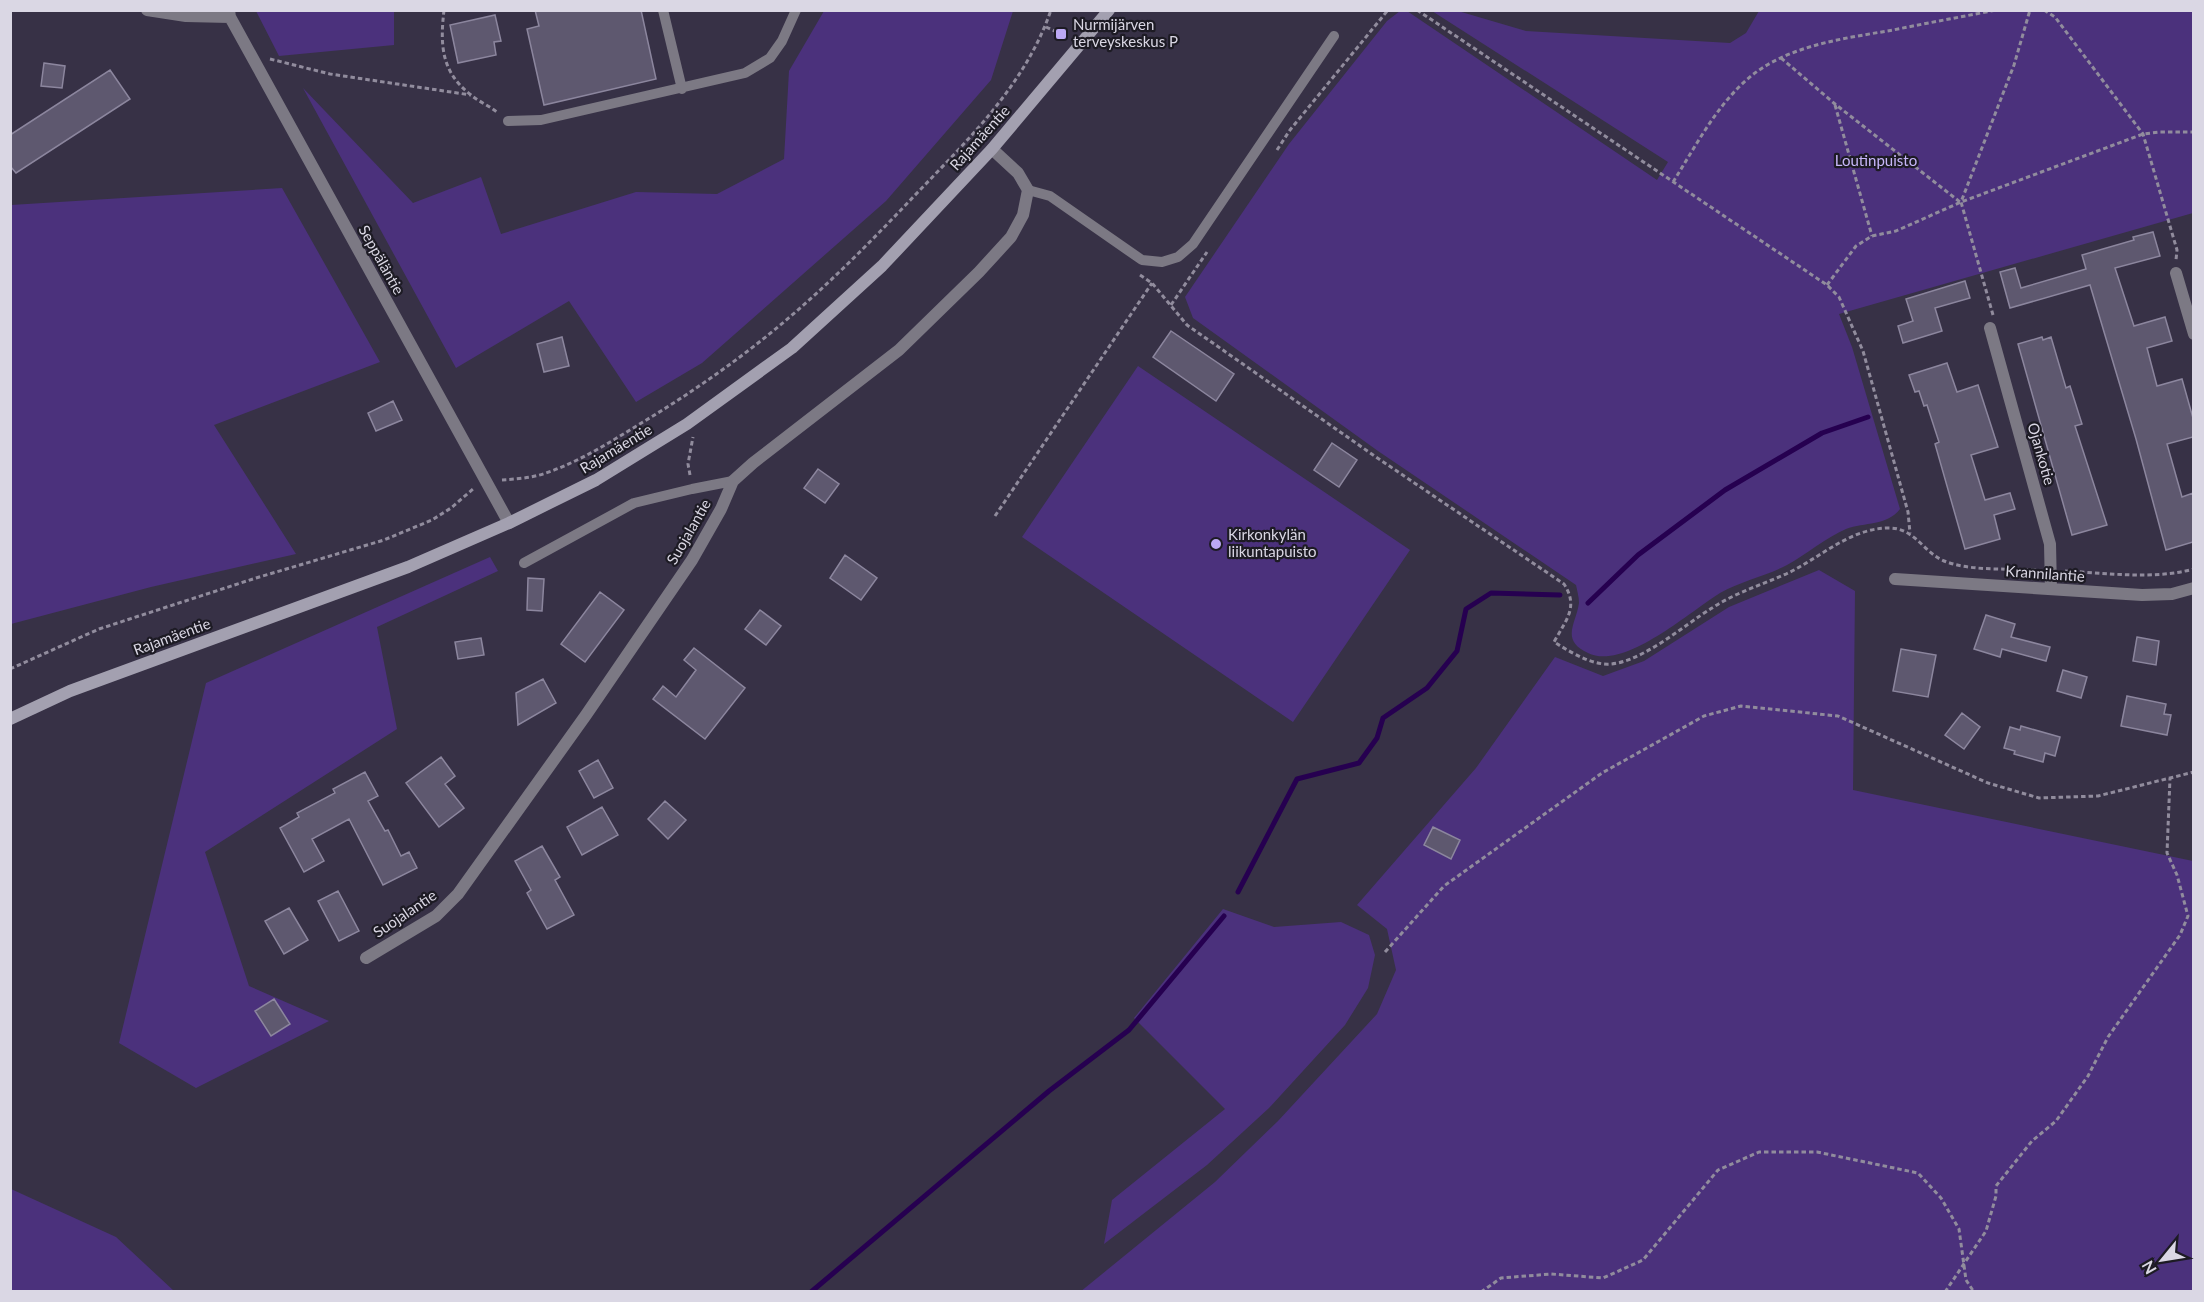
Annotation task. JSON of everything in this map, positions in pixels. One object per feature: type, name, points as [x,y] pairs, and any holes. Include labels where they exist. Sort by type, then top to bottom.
[{"type":"main road","name":"Rajamäentie","points":[[10,719],[70,691],[408,567],[509,523],[596,480],[687,424],[792,348],[882,266],[992,149],[1109,10]]},
{"type":"street","points":[[147,10],[186,16],[230,14]]},
{"type":"street","name":"Seppäläntie","points":[[230,14],[509,523]]},
{"type":"street","points":[[992,149],[1018,173],[1028,190]]},
{"type":"street","name":"Suojalantie","points":[[366,958],[436,916],[458,894],[586,715],[692,560],[721,509],[733,482],[781,441],[898,350],[979,272],[1011,237],[1023,215],[1028,190]]},
{"type":"street","points":[[2176,273],[2193,334]]},
{"type":"street","name":"Ojankotie","points":[[1990,328],[2050,544],[2051,589]]},
{"type":"street","name":"Krannilantie","points":[[1895,579],[2142,595],[2172,594],[2193,588]]},
{"type":"lane","points":[[663,10],[682,89]]},
{"type":"lane","points":[[508,121],[541,120],[746,73],[770,58],[782,41],[796,10]]},
{"type":"lane","points":[[1028,190],[1050,196],[1142,260],[1162,262],[1178,257],[1193,244],[1334,36]]},
{"type":"lane","points":[[524,563],[634,503],[733,482]]},
{"type":"path","points":[[444,10],[443,57],[453,78],[471,95],[490,106],[508,121]]},
{"type":"path","points":[[10,669],[99,629],[256,578],[384,540],[432,520],[451,508],[474,488],[501,480],[544,474],[576,461],[674,403],[748,351],[807,302],[860,252],[938,171],[1007,93],[1021,73],[1046,27],[1052,10]]},
{"type":"path","points":[[1277,150],[1290,130],[1388,10]]},
{"type":"path","points":[[1417,10],[1827,285],[1839,297],[1863,351],[1908,512],[1910,533]]},
{"type":"path","points":[[1673,182],[1728,99],[1759,70],[1781,58],[1823,43],[1996,10]]},
{"type":"path","points":[[1961,202],[2014,65],[2030,10]]},
{"type":"path","points":[[2044,10],[2055,17],[2143,134],[2176,250],[2176,273]]},
{"type":"path","points":[[1046,27],[1061,34]]},
{"type":"path","points":[[266,58],[330,74],[471,95]]},
{"type":"path","points":[[1781,58],[1835,104],[1961,202],[1994,318],[1990,328]]},
{"type":"path","points":[[1835,104],[1872,236]]},
{"type":"path","points":[[1827,285],[1856,246],[1872,236],[1896,231],[1961,202],[2143,134],[2193,132]]},
{"type":"path","points":[[1171,305],[1211,247]]},
{"type":"path","points":[[1133,270],[1152,283],[1187,325],[1564,584],[1571,594],[1572,606],[1554,642],[1585,659],[1605,664],[1623,661],[1642,653],[1713,607],[1746,589],[1787,573],[1855,534],[1890,528],[1910,533],[1941,560],[1963,566],[2156,575],[2193,569]]},
{"type":"path","points":[[995,516],[1152,283]]},
{"type":"path","points":[[674,403],[694,435],[688,464],[692,489]]},
{"type":"path","points":[[1385,952],[1444,886],[1602,773],[1704,716],[1741,706],[1838,716],[1988,783],[2039,798],[2098,796],[2193,771]]},
{"type":"path","points":[[1945,1292],[1986,1231],[1996,1196],[1996,1186],[2032,1141],[2056,1121],[2088,1076],[2108,1037],[2180,935],[2188,916],[2177,875],[2167,853],[2170,778]]},
{"type":"path","points":[[1481,1292],[1500,1278],[1551,1274],[1603,1278],[1643,1260],[1718,1170],[1759,1152],[1817,1152],[1918,1173],[1941,1198],[1959,1229],[1966,1280],[1974,1292]]},
{"type":"green space","points":[[256,11],[394,11],[394,45],[279,56]]},
{"type":"green space","points":[[824,11],[1013,11],[991,80],[886,201],[702,363],[636,402],[569,301],[456,368],[303,88],[413,203],[481,177],[501,234],[636,192],[717,194],[784,159],[789,71]]},
{"type":"green space","name":"Loutinpuisto","points":[[1400,11],[1407,11],[1657,180],[1668,162],[1432,11],[1458,11],[1526,31],[1730,43],[1746,33],[1759,11],[2193,11],[2193,213],[1839,314],[1852,347],[1900,509],[1882,521],[1846,529],[1787,565],[1720,593],[1656,637],[1637,647],[1619,654],[1603,656],[1588,653],[1574,643],[1572,637],[1579,603],[1576,585],[1378,451],[1193,318],[1185,297],[1289,144],[1387,21]]},
{"type":"green space","points":[[282,188],[380,362],[214,425],[296,554],[151,587],[11,624],[11,205]]},
{"type":"green space","name":"Kirkonkylän liikuntapuisto","points":[[1138,366],[1410,550],[1293,722],[1022,537]]},
{"type":"green space","points":[[490,557],[498,571],[377,627],[397,729],[205,852],[249,986],[329,1021],[196,1088],[119,1043],[206,683]]},
{"type":"green space","points":[[1819,570],[1855,591],[1853,790],[2193,861],[2193,1291],[1080,1292],[1215,1182],[1278,1121],[1377,1014],[1396,970],[1387,929],[1357,905],[1476,768],[1555,657],[1603,676],[1644,661],[1729,607]]},
{"type":"green space","points":[[1223,909],[1274,927],[1341,922],[1369,935],[1375,955],[1368,988],[1345,1025],[1269,1108],[1207,1165],[1104,1244],[1112,1200],[1225,1109],[1134,1018]]},
{"type":"green space","points":[[11,1189],[116,1237],[174,1291],[11,1291]]},
{"type":"building","points":[[535,10],[641,10],[656,79],[544,105],[527,29],[539,26]]},
{"type":"building","points":[[495,15],[501,41],[494,42],[496,55],[458,63],[450,25]]},
{"type":"building","points":[[44,63],[65,66],[62,88],[41,86]]},
{"type":"building","points":[[110,70],[130,99],[16,173],[10,166],[10,135]]},
{"type":"building","points":[[2153,232],[2160,256],[2115,268],[2134,326],[2165,317],[2172,341],[2147,348],[2157,386],[2182,379],[2193,418],[2193,437],[2167,444],[2182,497],[2193,493],[2193,542],[2166,550],[2090,285],[2010,308],[2000,272],[2015,268],[2021,288],[2086,269],[2082,255]]},
{"type":"building","points":[[1965,281],[1970,298],[1935,308],[1942,331],[1903,343],[1898,326],[1913,321],[1906,299]]},
{"type":"building","points":[[1171,331],[1234,374],[1216,401],[1153,357]]},
{"type":"building","points":[[562,337],[569,366],[544,372],[537,344]]},
{"type":"building","points":[[2042,337],[2043,340],[2051,337],[2066,388],[2070,386],[2082,424],[2075,426],[2107,525],[2072,535],[2018,344]]},
{"type":"building","points":[[1947,363],[1957,392],[1978,385],[1998,447],[1971,455],[1985,500],[2010,493],[2015,509],[1994,515],[2000,539],[1965,549],[1935,444],[1939,442],[1927,405],[1924,406],[1919,391],[1915,392],[1909,375]]},
{"type":"building","points":[[393,401],[402,420],[376,431],[368,413]]},
{"type":"building","points":[[1332,443],[1357,460],[1339,487],[1314,470]]},
{"type":"building","points":[[818,469],[839,484],[825,503],[804,488]]},
{"type":"building","points":[[845,555],[877,578],[861,600],[830,578]]},
{"type":"building","points":[[528,578],[544,579],[542,611],[527,610]]},
{"type":"building","points":[[600,592],[624,610],[585,662],[561,644]]},
{"type":"building","points":[[760,610],[781,626],[766,645],[745,629]]},
{"type":"building","points":[[1986,615],[2015,624],[2011,637],[2050,647],[2046,661],[2002,649],[2000,657],[1974,649]]},
{"type":"building","points":[[2137,637],[2159,641],[2156,665],[2133,661]]},
{"type":"building","points":[[481,638],[484,655],[458,659],[455,642]]},
{"type":"building","points":[[694,648],[745,688],[705,739],[653,699],[663,686],[676,697],[696,670],[684,660]]},
{"type":"building","points":[[1901,649],[1936,655],[1928,697],[1893,691]]},
{"type":"building","points":[[2063,670],[2087,677],[2081,698],[2057,691]]},
{"type":"building","points":[[543,679],[556,703],[518,725],[516,693]]},
{"type":"building","points":[[2127,696],[2166,704],[2164,714],[2171,715],[2167,735],[2121,726]]},
{"type":"building","points":[[1962,713],[1980,727],[1964,749],[1945,735]]},
{"type":"building","points":[[2021,726],[2060,737],[2055,756],[2045,753],[2043,762],[2014,754],[2015,751],[2004,748],[2010,727],[2020,730]]},
{"type":"building","points":[[441,757],[455,776],[445,784],[464,808],[439,827],[406,783]]},
{"type":"building","points":[[598,760],[613,788],[594,798],[579,771]]},
{"type":"building","points":[[365,772],[378,796],[368,801],[385,831],[388,830],[401,856],[409,852],[417,868],[383,885],[349,819],[312,839],[324,861],[304,872],[280,828],[299,817],[297,813],[335,793],[333,789]]},
{"type":"building","points":[[665,801],[686,820],[668,839],[648,819]]},
{"type":"building","points":[[602,807],[618,835],[582,855],[567,827]]},
{"type":"building","points":[[1433,827],[1460,840],[1451,859],[1424,845]]},
{"type":"building","points":[[542,846],[560,877],[555,880],[574,915],[547,929],[527,893],[531,890],[515,861]]},
{"type":"building","points":[[338,891],[359,931],[339,941],[318,901]]},
{"type":"building","points":[[289,908],[308,940],[284,954],[265,921]]},
{"type":"building","points":[[274,999],[290,1024],[271,1036],[255,1011]]},
{"type":"waterway","points":[[1588,603],[1638,555],[1725,490],[1822,433],[1868,417]]},
{"type":"waterway","points":[[1238,892],[1297,779],[1359,763],[1377,738],[1383,718],[1427,688],[1457,651],[1466,609],[1491,593],[1560,595]]},
{"type":"waterway","points":[[811,1292],[1049,1091],[1129,1030],[1224,916]]},
{"type":"place","name":"Nurmijärven terveyskeskus P","points":[[1061,34]]},
{"type":"place","name":"Kirkonkylän liikuntapuisto","points":[[1216,544]]}]
